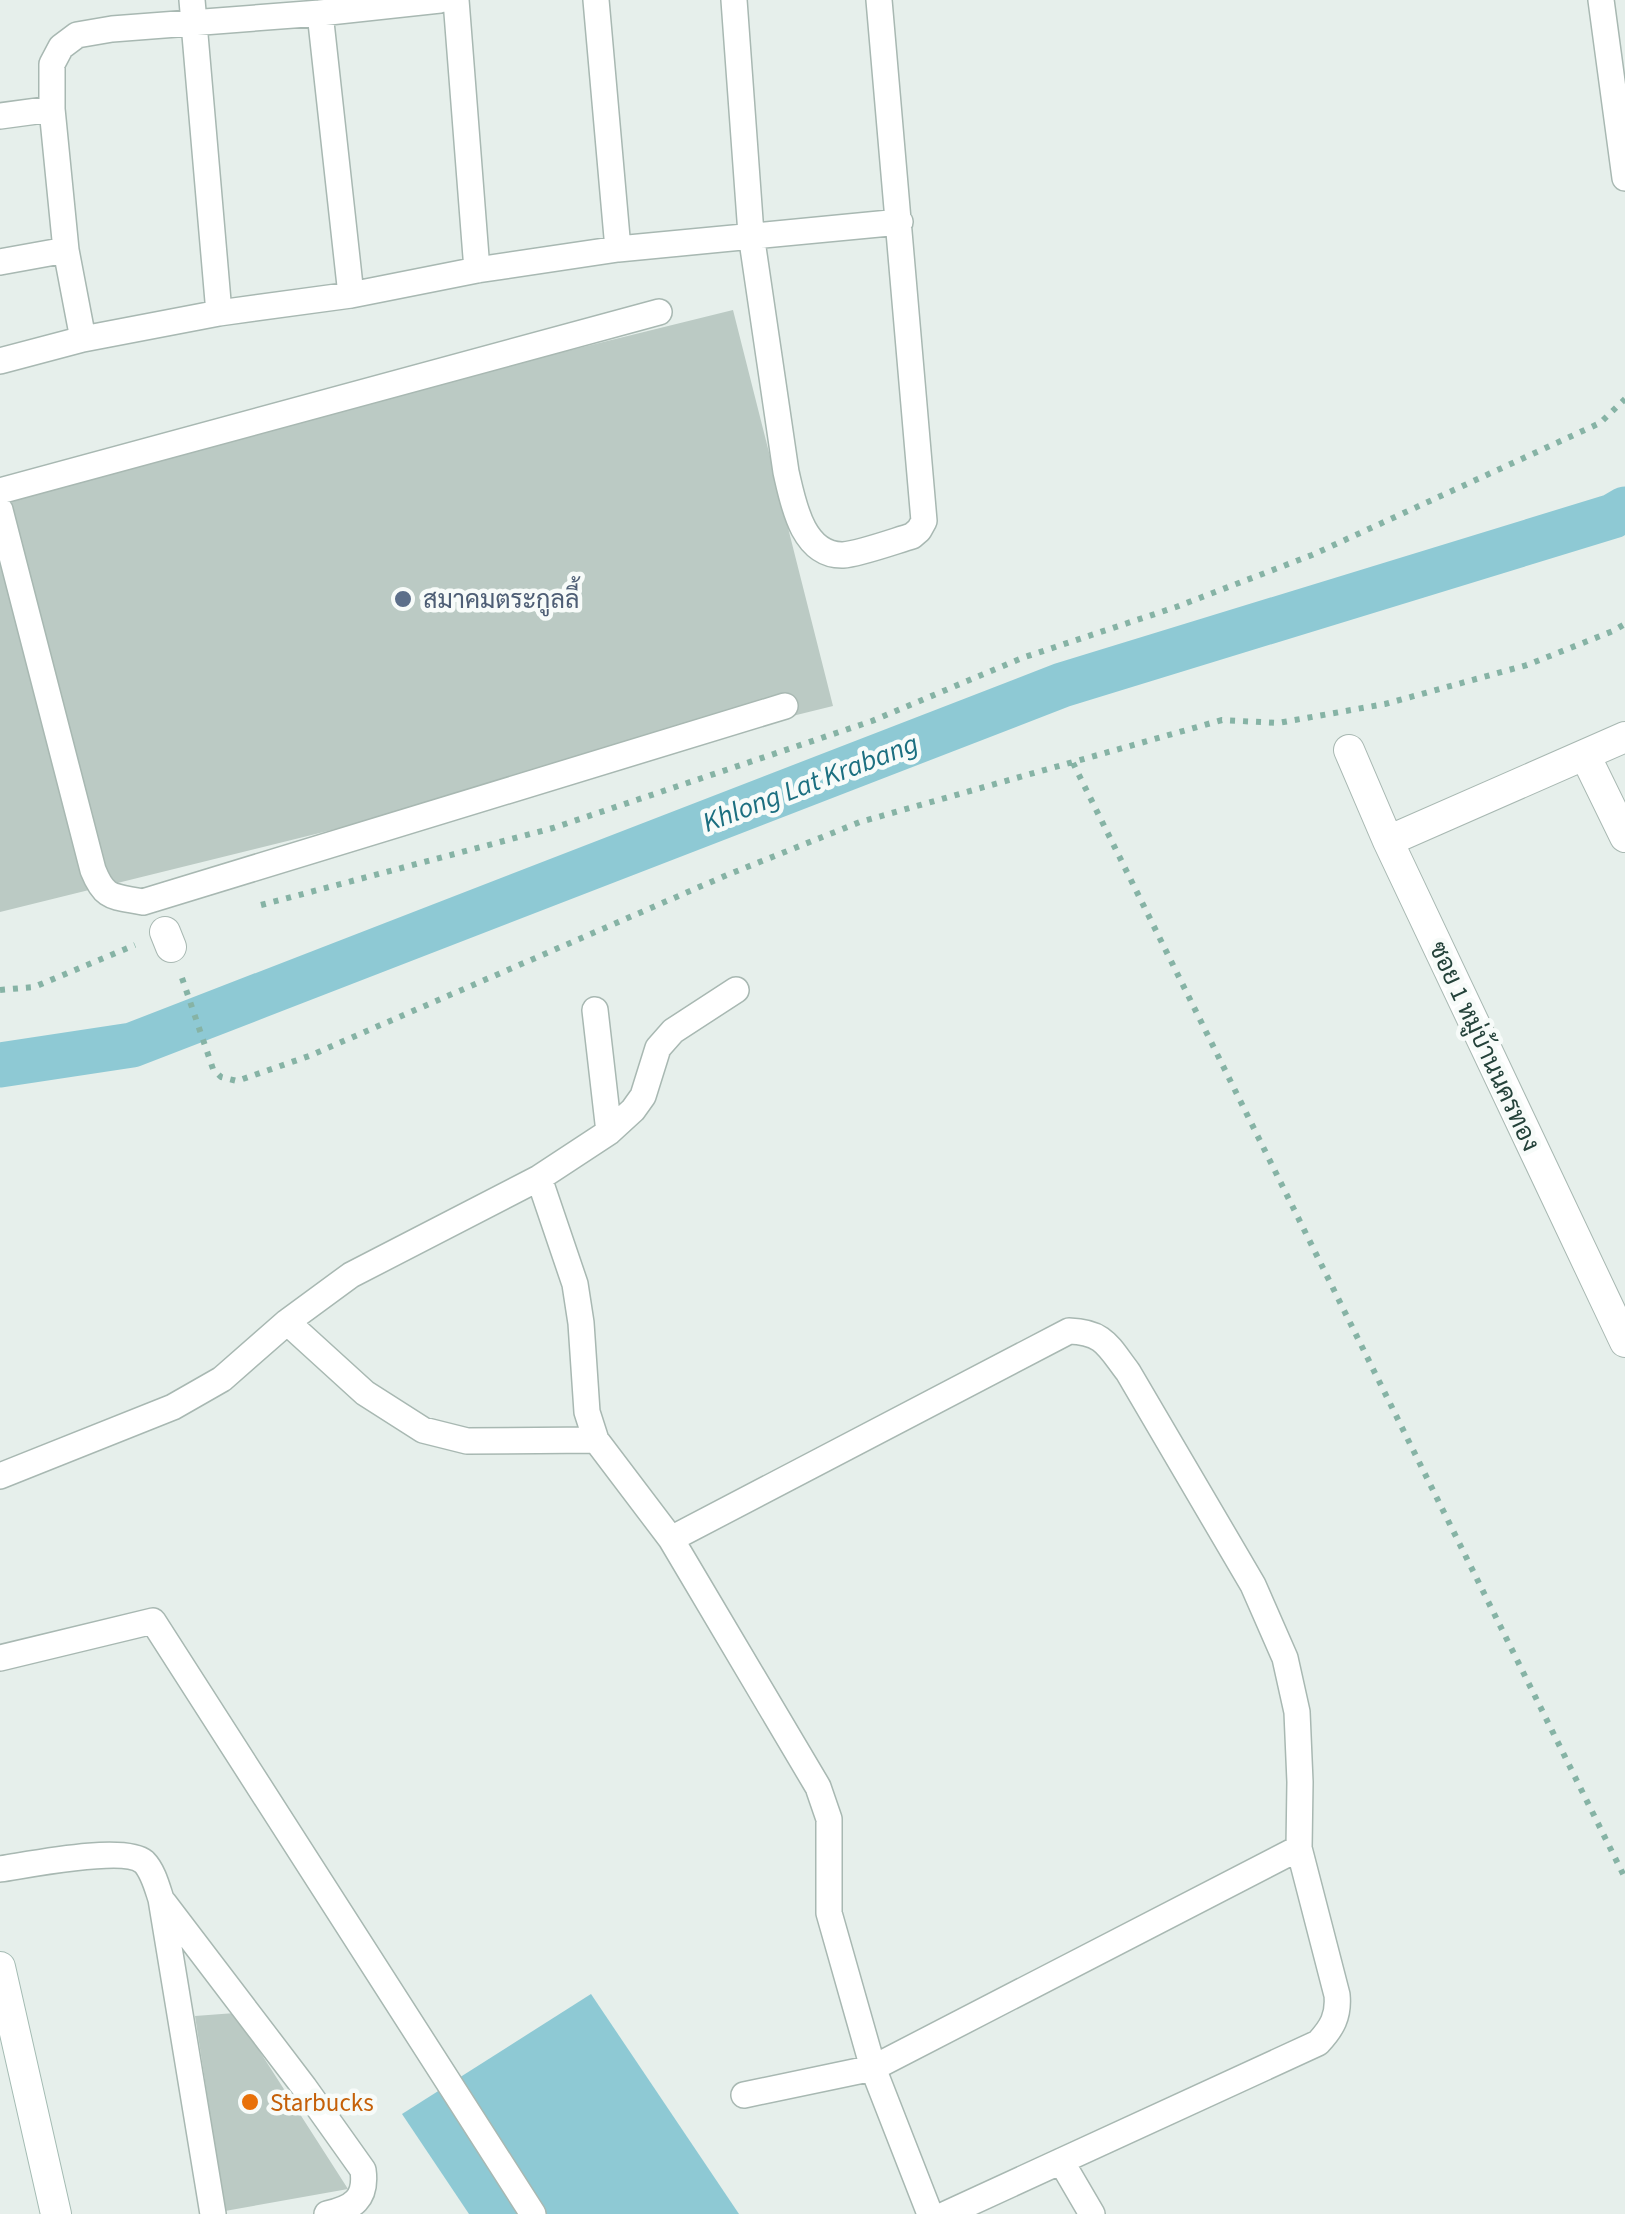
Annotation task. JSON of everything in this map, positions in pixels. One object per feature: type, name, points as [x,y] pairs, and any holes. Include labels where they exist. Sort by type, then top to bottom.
[{"type":"street","points":[[1388,841],[1625,737]]},
{"type":"street","name":"ซอย 1 หมู่บ้านนครทอง","points":[[1349,750],[1388,841],[1625,1342]]},
{"type":"street","points":[[1586,755],[1625,838]]},
{"type":"street","points":[[0,1967],[56,2214]]},
{"type":"lane","points":[[83,340],[66,250],[52,109],[52,64],[61,47],[77,35],[192,12],[320,12],[440,0]]},
{"type":"lane","points":[[456,0],[477,270]]},
{"type":"lane","points":[[596,0],[618,248]]},
{"type":"lane","points":[[734,0],[751,234],[786,472],[804,531],[819,548],[842,555],[912,536],[924,521],[879,0]]},
{"type":"lane","points":[[1601,0],[1625,178]]},
{"type":"lane","points":[[192,12],[219,313]]},
{"type":"lane","points":[[320,12],[351,295]]},
{"type":"lane","points":[[0,116],[52,109]]},
{"type":"lane","points":[[0,361],[219,313],[351,295],[618,248],[900,222]]},
{"type":"lane","points":[[0,262],[66,250]]},
{"type":"lane","points":[[0,491],[658,312]]},
{"type":"lane","points":[[0,510],[93,870],[100,888],[115,897],[142,902],[786,706]]},
{"type":"lane","points":[[0,1476],[173,1407],[222,1380],[287,1322],[351,1274],[539,1178],[609,1132],[643,1096],[658,1048],[673,1031],[736,990]]},
{"type":"lane","points":[[595,1010],[609,1132]]},
{"type":"lane","points":[[539,1178],[575,1284],[588,1412],[596,1440],[670,1539],[818,1788],[829,1820],[829,1912],[873,2068],[930,2214]]},
{"type":"lane","points":[[287,1322],[365,1393],[422,1430],[467,1441],[596,1440]]},
{"type":"lane","points":[[670,1539],[1069,1332],[1090,1332],[1108,1345],[1128,1372],[1253,1585],[1285,1658],[1297,1712],[1299,1848],[1337,1994],[1336,2017],[1330,2029],[1318,2043],[946,2214]]},
{"type":"lane","points":[[0,1658],[153,1622],[533,2214]]},
{"type":"lane","points":[[744,2095],[873,2068],[1299,1848]]},
{"type":"lane","points":[[0,1869],[110,1854],[134,1857],[144,1863],[162,1899],[324,2113],[362,2170],[359,2197],[343,2210],[327,2214]]},
{"type":"lane","points":[[162,1899],[213,2214]]},
{"type":"lane","points":[[1061,2161],[1092,2214]]},
{"type":"path","points":[[258,906],[553,828],[872,721],[1022,658],[1176,607],[1312,555],[1600,424],[1625,399]]},
{"type":"path","points":[[0,990],[34,987],[168,939],[213,1069],[220,1077],[237,1082],[310,1056],[710,882],[860,822],[1222,720],[1278,723],[1385,704],[1527,665],[1625,624]]},
{"type":"path","points":[[1073,764],[1625,1878]]},
{"type":"water","points":[[591,1994],[739,2214],[469,2214],[402,2114]]},
{"type":"building","name":"สมาคมตระกูลลี้","points":[[733,310],[833,706],[0,912],[0,491]]},
{"type":"building","name":"Starbucks","points":[[235,2013],[348,2189],[225,2211],[195,2016]]},
{"type":"waterway","name":"Khlong Lat Krabang","points":[[0,1065],[132,1045],[1062,685],[1613,516],[1625,509]]},
{"type":"place","name":"สมาคมตระกูลลี้","points":[[403,599]]},
{"type":"place","name":"Starbucks","points":[[250,2102]]}]
